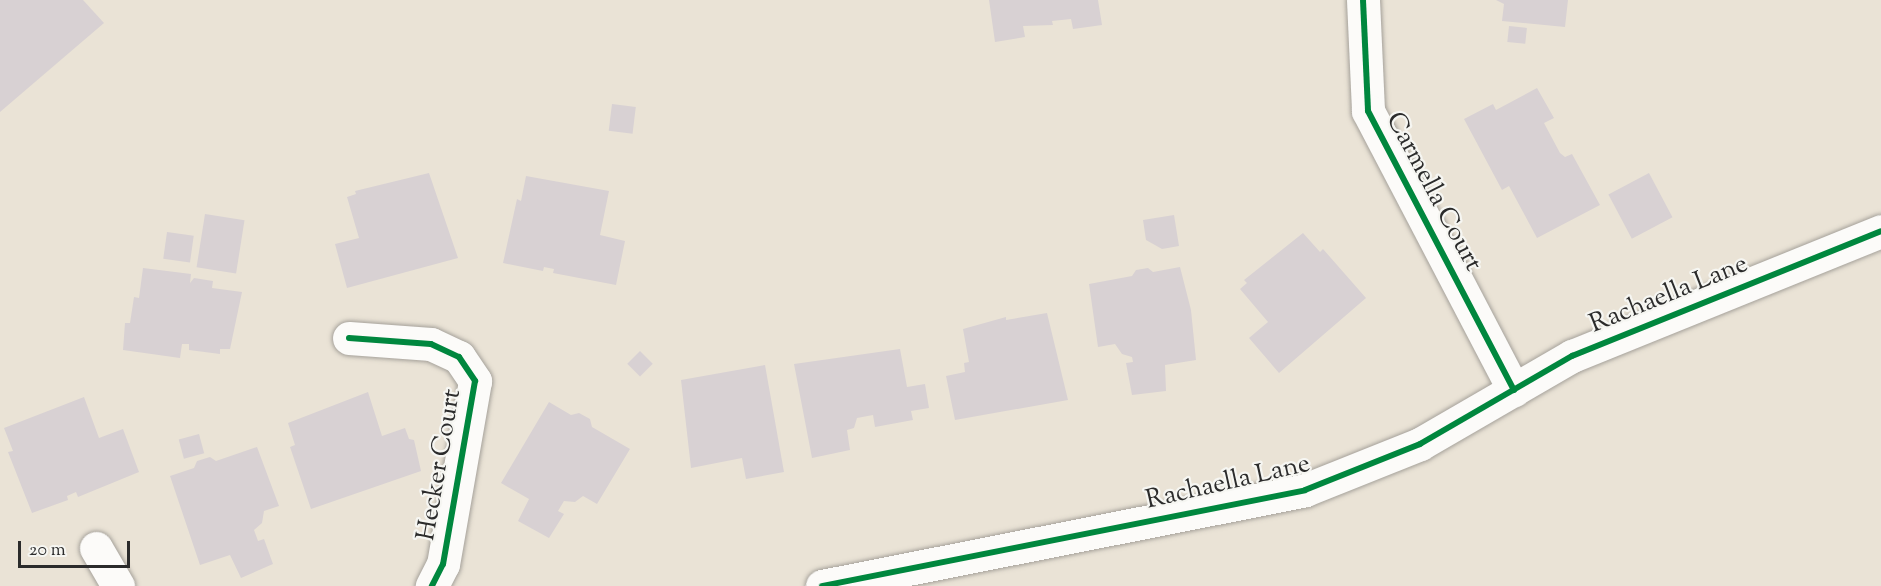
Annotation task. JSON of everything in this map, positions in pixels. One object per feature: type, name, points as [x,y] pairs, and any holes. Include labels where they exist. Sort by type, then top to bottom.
[{"type":"street","name":"Carmella Court","points":[[1363,0],[1368,111],[1514,390]]},
{"type":"street","name":"Rachaella Lane","points":[[822,586],[1305,490],[1420,444],[1572,356],[1881,231]]},
{"type":"street","name":"Hecker Court","points":[[349,338],[431,344],[459,357],[475,381],[443,564],[432,586]]},
{"type":"street","points":[[96,548],[118,586]]},
{"type":"building","points":[[0,0],[83,0],[104,23],[0,112]]},
{"type":"building","points":[[989,0],[1098,0],[1102,25],[1073,29],[1071,19],[1052,21],[1053,25],[1023,26],[1025,37],[995,42]]},
{"type":"building","points":[[1496,0],[1568,0],[1565,27],[1502,21],[1504,4]]},
{"type":"building","points":[[1509,26],[1527,28],[1525,44],[1507,42]]},
{"type":"building","points":[[1537,88],[1554,118],[1544,123],[1560,153],[1565,157],[1572,154],[1600,205],[1537,238],[1509,186],[1502,190],[1464,119],[1493,104],[1496,110]]},
{"type":"building","points":[[612,104],[636,107],[633,134],[609,131]]},
{"type":"building","points":[[429,173],[458,258],[347,288],[335,244],[359,238],[347,197],[356,194],[355,191]]},
{"type":"building","points":[[1649,173],[1672,217],[1632,239],[1608,195]]},
{"type":"building","points":[[526,176],[609,191],[600,235],[625,241],[616,285],[553,273],[554,269],[544,267],[543,271],[503,263],[517,199],[521,201]]},
{"type":"building","points":[[205,214],[245,220],[236,274],[197,267]]},
{"type":"building","points":[[1174,215],[1179,246],[1162,249],[1146,240],[1143,220]]},
{"type":"building","points":[[167,232],[194,236],[190,262],[163,259]]},
{"type":"building","points":[[1303,233],[1320,252],[1323,249],[1366,298],[1279,373],[1249,338],[1268,322],[1240,289],[1247,283],[1244,280]]},
{"type":"building","points":[[1180,267],[1191,310],[1196,360],[1165,365],[1166,391],[1132,395],[1126,363],[1133,362],[1132,357],[1122,354],[1115,344],[1098,347],[1089,284],[1132,276],[1136,270],[1148,268],[1153,272]]},
{"type":"building","points":[[143,268],[191,274],[190,283],[194,278],[213,281],[212,288],[242,292],[230,349],[220,349],[220,354],[189,350],[189,344],[182,344],[180,358],[123,350],[125,323],[130,323],[134,297],[139,298]]},
{"type":"building","points":[[1047,313],[1068,400],[955,420],[946,376],[965,372],[964,363],[969,362],[963,329],[1006,317],[1006,320]]},
{"type":"building","points":[[900,349],[907,387],[925,384],[929,408],[911,411],[913,420],[875,427],[873,415],[857,418],[854,428],[847,430],[850,450],[812,458],[794,364]]},
{"type":"building","points":[[640,351],[653,364],[640,376],[627,364]]},
{"type":"building","points":[[765,365],[784,472],[746,479],[742,458],[691,468],[681,380]]},
{"type":"building","points":[[368,392],[382,436],[405,428],[409,439],[414,440],[421,471],[311,509],[290,447],[295,445],[288,423]]},
{"type":"building","points":[[84,397],[99,438],[123,429],[139,472],[78,497],[76,492],[67,496],[68,500],[32,513],[8,452],[13,451],[4,428]]},
{"type":"building","points":[[549,402],[571,415],[579,413],[590,419],[592,427],[630,449],[597,504],[583,496],[575,502],[564,501],[558,511],[564,514],[549,538],[518,521],[529,499],[501,483]]},
{"type":"building","points":[[199,434],[204,453],[184,459],[179,439]]},
{"type":"building","points":[[257,447],[279,506],[264,511],[262,523],[254,530],[258,541],[264,539],[273,564],[241,578],[230,555],[200,565],[170,476],[194,468],[197,461],[210,457],[216,461]]},
{"type":"cycle path","points":[[1363,0],[1368,111],[1514,390]]},
{"type":"cycle path","points":[[822,586],[1305,490],[1420,444],[1572,356],[1881,231]]},
{"type":"cycle path","points":[[349,338],[431,344],[459,357],[475,381],[443,564],[432,586]]}]
